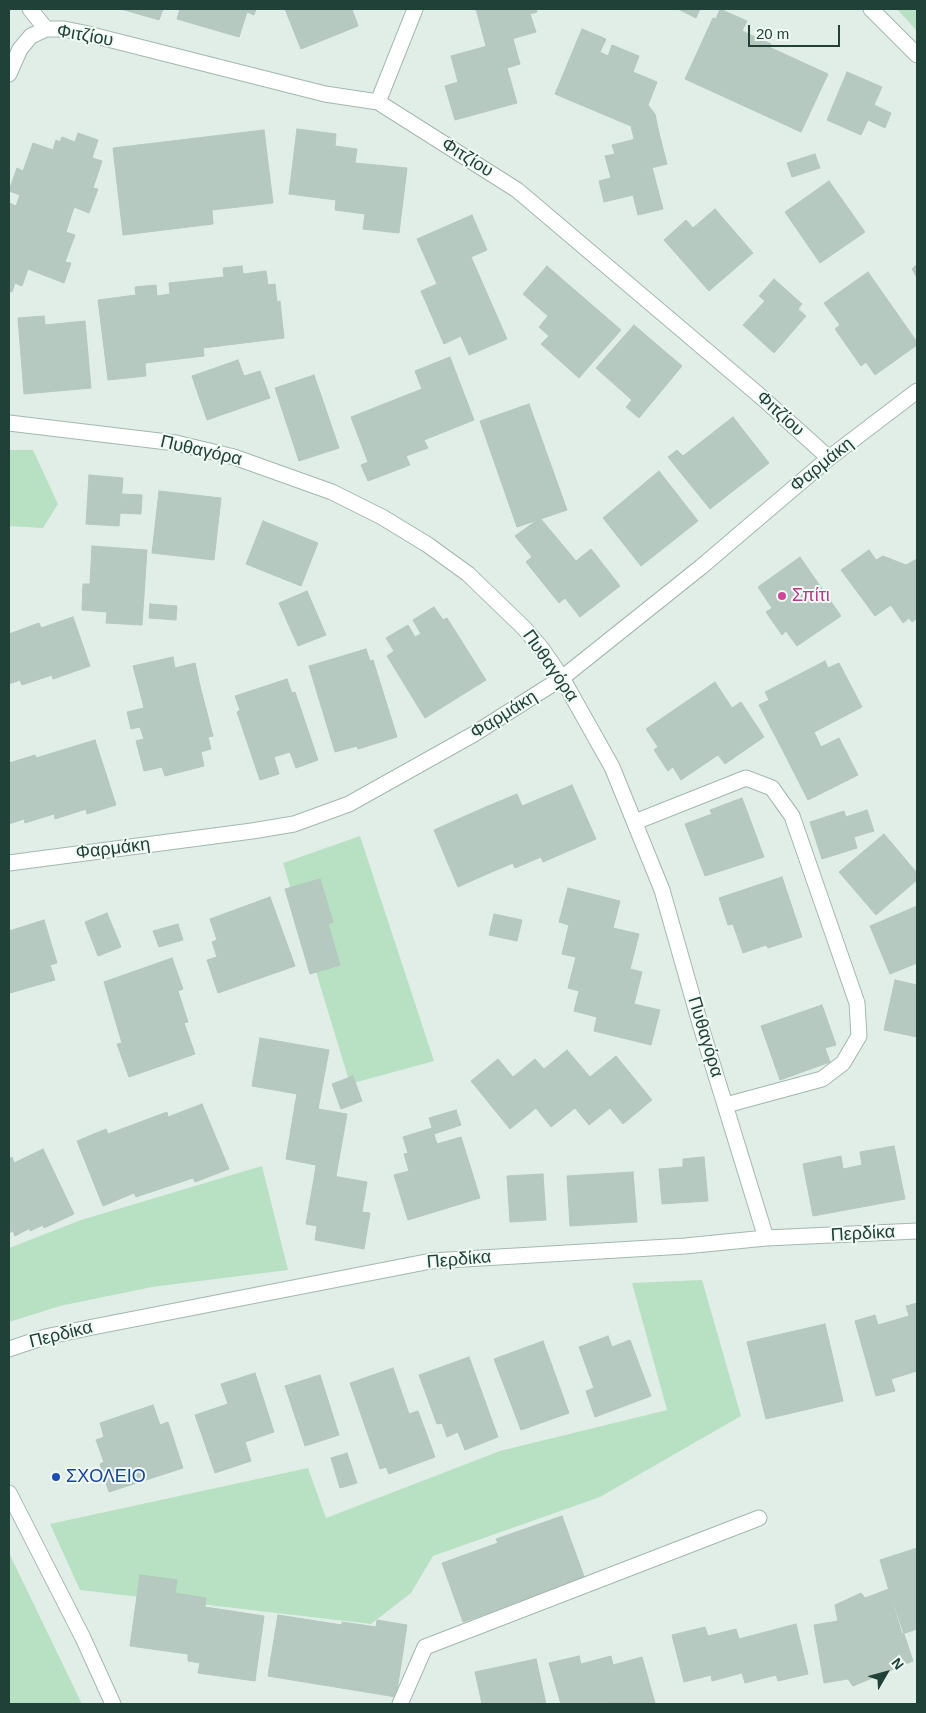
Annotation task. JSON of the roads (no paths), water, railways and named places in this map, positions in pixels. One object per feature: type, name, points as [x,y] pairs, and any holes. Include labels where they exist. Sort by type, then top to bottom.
[{"type":"street","name":"Φιτζίου","points":[[30,9],[46,29],[64,29],[84,33],[325,94],[378,102],[517,190],[759,395],[829,458]]},
{"type":"street","points":[[378,102],[415,9]]},
{"type":"street","points":[[871,9],[917,55]]},
{"type":"street","points":[[9,74],[20,49],[31,36],[46,29]]},
{"type":"street","name":"Φαρμάκη","points":[[9,863],[252,832],[316,817],[349,804],[436,756],[562,678],[701,568],[829,458],[917,391]]},
{"type":"street","name":"Πυθαγόρα","points":[[9,423],[176,443],[243,460],[332,492],[382,516],[428,545],[468,574],[524,628],[542,649],[562,678],[612,767],[662,890],[700,1027],[726,1105],[766,1238]]},
{"type":"street","points":[[635,822],[746,778],[772,788],[792,816],[857,1003],[859,1036],[843,1063],[822,1079],[726,1105]]},
{"type":"street","name":"Περδίκα","points":[[9,1349],[45,1337],[431,1261],[684,1246],[766,1238],[917,1231]]},
{"type":"street","points":[[9,1493],[83,1638],[113,1704]]},
{"type":"street","points":[[400,1704],[425,1648],[760,1518]]},
{"type":"place","name":"Σπίτι","points":[[782,596]]},
{"type":"place","name":"ΣΧΟΛΕΙΟ","points":[[56,1477]]}]
